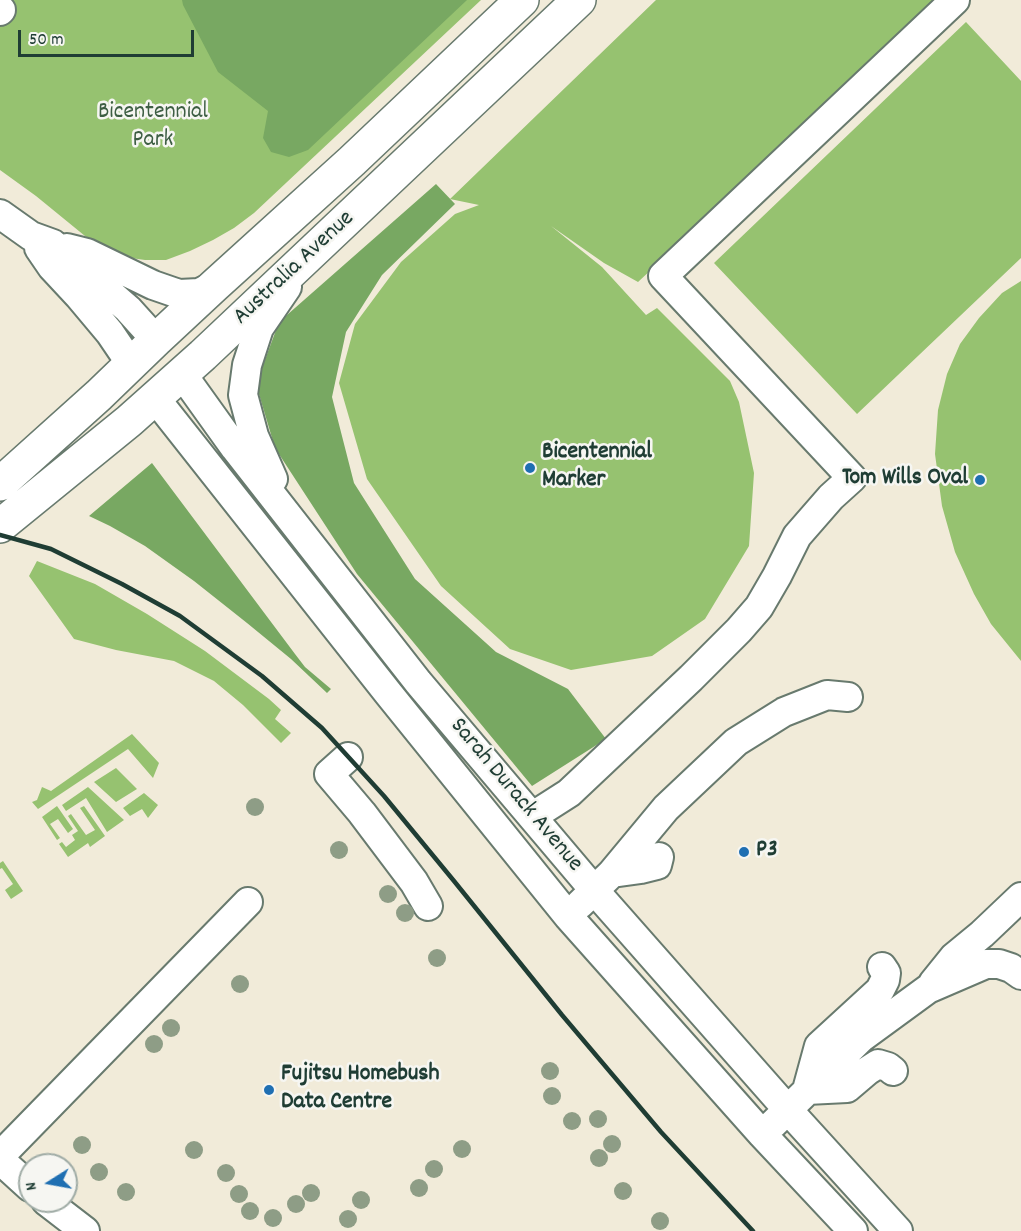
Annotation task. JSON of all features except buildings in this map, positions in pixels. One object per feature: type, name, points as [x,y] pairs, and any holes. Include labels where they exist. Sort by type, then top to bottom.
[{"type":"main road","name":"Australia Avenue","points":[[0,484],[352,161],[522,0]]},
{"type":"main road","name":"Australia Avenue","points":[[0,526],[129,421],[182,374],[579,0]]},
{"type":"main road","name":"Sarah Durack Avenue","points":[[156,340],[182,374]]},
{"type":"main road","name":"Sarah Durack Avenue","points":[[131,364],[155,398]]},
{"type":"street","points":[[533,816],[569,793],[739,630],[759,607],[797,536],[831,497],[852,478],[663,276],[955,0]]},
{"type":"street","points":[[0,214],[42,240],[128,309],[156,340]]},
{"type":"street","points":[[42,240],[87,253],[153,285],[179,294],[199,293],[214,286]]},
{"type":"street","points":[[42,240],[51,267],[86,303],[131,364]]},
{"type":"street","points":[[291,519],[254,436],[243,395],[247,365],[259,328],[306,259]]},
{"type":"street","name":"Sarah Durack Avenue","points":[[182,374],[235,448],[418,682],[533,816],[603,881],[788,1110],[898,1231]]},
{"type":"street","name":"Sarah Durack Avenue","points":[[155,398],[568,916],[762,1134],[853,1231]]},
{"type":"street","points":[[568,916],[603,881],[666,808],[736,742],[784,712],[806,703],[827,695],[848,697]]},
{"type":"street","points":[[348,757],[330,774],[414,882],[428,906]]},
{"type":"street","points":[[603,881],[657,865],[659,857]]},
{"type":"street","points":[[928,989],[954,957],[1021,897]]},
{"type":"street","points":[[18,1175],[0,1158],[248,902]]},
{"type":"street","points":[[762,1134],[861,1038],[928,989],[986,964],[999,964],[1021,975]]},
{"type":"street","points":[[807,1090],[819,1046],[880,990],[886,973],[882,967]]},
{"type":"street","points":[[807,1090],[846,1088],[878,1064],[893,1071]]},
{"type":"street","points":[[62,1213],[85,1231]]},
{"type":"green space","name":"Bicentennial Park","points":[[0,0],[481,0],[254,213],[234,228],[190,251],[166,260],[145,260],[124,257],[103,248],[0,170]]},
{"type":"green space","points":[[182,0],[467,0],[308,150],[289,157],[271,152],[263,138],[268,111],[218,72]]},
{"type":"green space","points":[[656,0],[940,0],[638,282],[604,263],[551,226],[602,267],[646,315],[657,308],[730,381],[739,402],[754,473],[749,546],[705,619],[652,656],[571,670],[510,649],[441,586],[367,479],[339,383],[355,324],[401,262],[455,214],[479,205],[450,199]]},
{"type":"green space","points":[[966,22],[1021,81],[1021,258],[857,414],[714,263]]},
{"type":"green space","points":[[436,184],[455,204],[382,275],[346,332],[332,397],[354,483],[415,579],[496,652],[568,689],[606,739],[532,786],[357,574],[275,448],[256,384],[279,322]]},
{"type":"green space","name":"Tom Wills Oval","points":[[1021,281],[1021,661],[991,624],[955,552],[942,506],[935,454],[938,410],[947,374],[960,344],[979,318],[1002,293]]},
{"type":"green space","points":[[152,463],[305,667],[331,689],[327,693],[291,659],[194,581],[145,546],[89,516]]},
{"type":"green space","points":[[37,561],[95,584],[205,651],[281,710],[275,719],[291,733],[281,743],[243,705],[214,681],[174,661],[74,639],[29,576]]},
{"type":"green space","points":[[132,734],[159,763],[153,778],[128,749],[38,809],[32,802],[37,800],[42,787],[51,791]]},
{"type":"green space","points":[[116,768],[137,789],[116,802],[94,782]]},
{"type":"green space","points":[[88,787],[124,820],[107,832],[86,798],[66,811],[62,805]]},
{"type":"green space","points":[[144,793],[158,805],[148,818],[142,809],[130,816],[123,808]]},
{"type":"green space","points":[[57,806],[73,829],[68,833],[58,819],[50,824],[60,838],[57,840],[42,817]]},
{"type":"green space","points":[[84,806],[105,836],[90,847],[88,843],[68,857],[59,844],[62,842],[66,847],[75,840],[72,835],[78,831],[68,816],[71,814],[86,835],[95,830],[80,808]]},
{"type":"green space","points":[[3,861],[23,891],[11,899],[5,890],[13,884],[2,868],[0,869],[0,863]]},
{"type":"railway","points":[[0,535],[51,549],[180,616],[262,676],[322,728],[384,796],[562,1015],[661,1132],[753,1231]]},
{"type":"place","name":"Bicentennial Marker","points":[[530,468]]},
{"type":"place","name":"Tom Wills Oval","points":[[980,480]]},
{"type":"place","name":"P3","points":[[744,852]]},
{"type":"place","name":"Fujitsu Homebush Data Centre","points":[[269,1090]]}]
